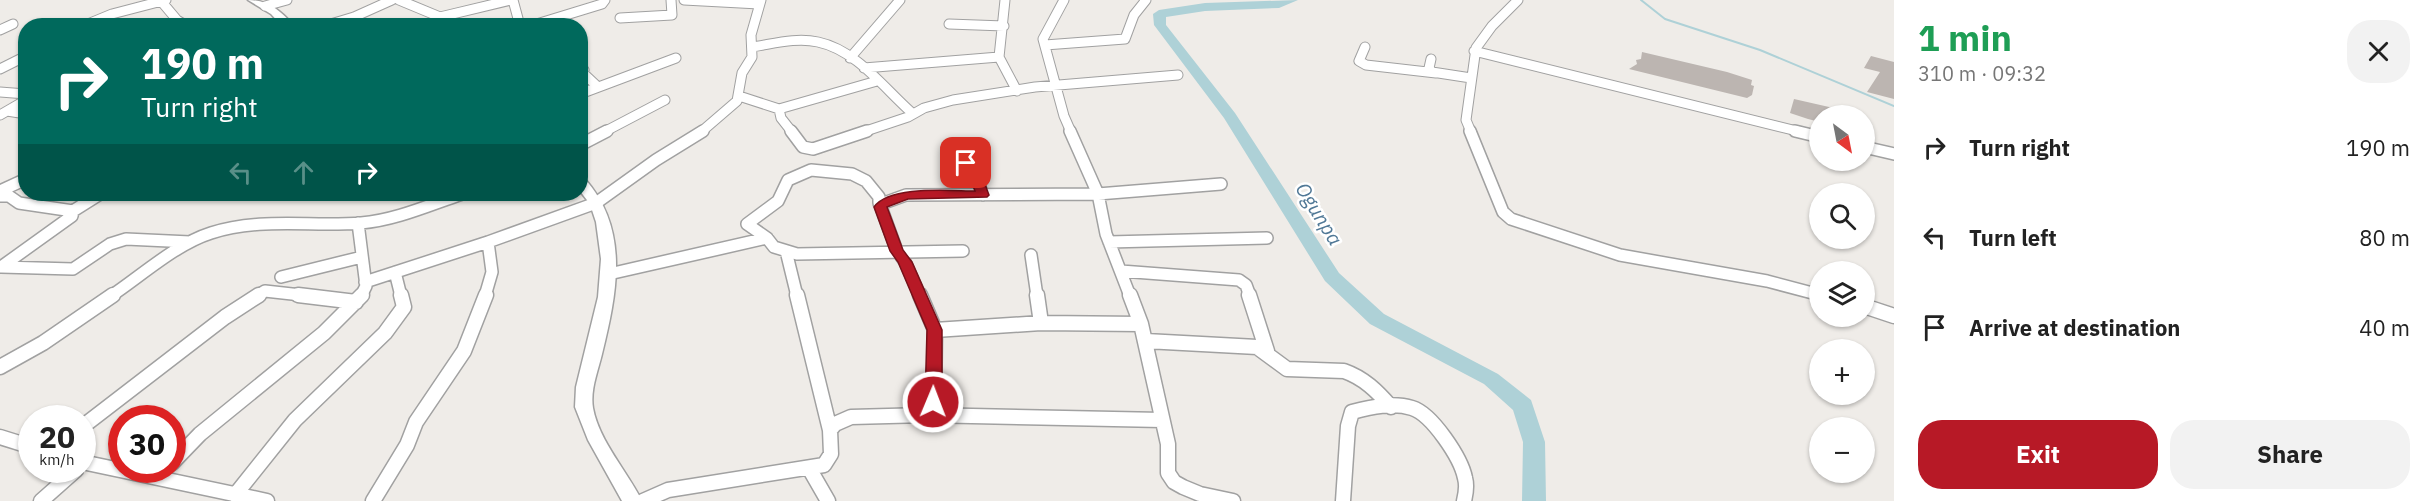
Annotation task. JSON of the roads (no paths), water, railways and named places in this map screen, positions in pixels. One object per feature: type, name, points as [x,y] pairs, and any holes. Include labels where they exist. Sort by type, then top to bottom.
[{"type":"street","points":[[253,0],[265,6],[279,18]]},
{"type":"street","points":[[265,6],[287,0]]},
{"type":"street","points":[[367,0],[376,8]]},
{"type":"street","points":[[347,18],[392,0]]},
{"type":"street","points":[[399,0],[440,17],[512,0],[518,18]]},
{"type":"street","points":[[556,18],[602,4],[605,0]]},
{"type":"street","points":[[620,18],[672,15],[671,0]]},
{"type":"street","points":[[365,282],[488,242],[596,203],[656,160],[694,138],[724,114],[737,101],[742,73],[752,57],[752,35],[760,2],[684,0]]},
{"type":"street","points":[[850,58],[900,0]]},
{"type":"street","points":[[1005,0],[999,57],[1017,91]]},
{"type":"street","points":[[1064,0],[1060,11],[1044,34],[1045,45],[1064,116],[1098,194],[1109,242],[1142,324],[1168,444],[1168,473],[1174,482],[1200,494],[1233,501]]},
{"type":"street","points":[[1045,45],[1125,39],[1134,15],[1146,0]]},
{"type":"street","points":[[1518,0],[1498,18],[1474,51],[1470,110],[1466,120],[1503,212],[1511,219],[1620,255],[1767,281],[1809,292]]},
{"type":"street","points":[[104,18],[163,1],[175,18]]},
{"type":"street","points":[[0,30],[13,24]]},
{"type":"street","points":[[949,24],[1004,26]]},
{"type":"street","points":[[752,47],[792,42],[817,42],[850,58],[864,68],[911,112]]},
{"type":"street","points":[[1365,46],[1359,61],[1366,65],[1471,78]]},
{"type":"street","points":[[1474,51],[1809,134]]},
{"type":"street","points":[[864,68],[999,57]]},
{"type":"street","points":[[588,91],[676,58]]},
{"type":"street","points":[[1431,59],[1430,70],[1436,73]]},
{"type":"street","points":[[0,69],[18,60]]},
{"type":"street","points":[[778,109],[781,118],[803,147],[813,149],[908,117],[911,112],[959,99],[1054,84],[1178,75]]},
{"type":"street","points":[[588,79],[598,87]]},
{"type":"street","points":[[739,96],[778,109],[876,81]]},
{"type":"street","points":[[0,92],[18,93]]},
{"type":"street","points":[[588,141],[665,100]]},
{"type":"street","points":[[3,113],[18,105]]},
{"type":"street","points":[[3,113],[18,114]]},
{"type":"street","points":[[1875,150],[1894,154]]},
{"type":"street","points":[[966,163],[973,170],[983,195]]},
{"type":"street","points":[[963,251],[815,254],[786,251],[774,247],[767,238],[747,224],[778,201],[788,180],[811,170],[852,174],[866,181],[879,197],[879,203],[906,195],[1098,194],[1221,184]]},
{"type":"street","points":[[18,182],[3,194],[19,203],[74,211]]},
{"type":"street","points":[[588,192],[596,203],[608,248],[609,274],[599,334],[585,388],[584,408],[590,424],[633,501]]},
{"type":"street","points":[[0,267],[48,236],[72,216],[74,211],[89,201]]},
{"type":"street","points":[[0,367],[43,343],[190,242],[214,231],[245,224],[358,223],[389,217],[440,201]]},
{"type":"street","points":[[884,203],[881,207],[897,251],[905,262],[935,330],[933,402],[926,415]]},
{"type":"street","points":[[186,448],[200,434],[324,333],[364,293],[365,282],[358,223]]},
{"type":"street","points":[[609,274],[767,238]]},
{"type":"street","points":[[1109,242],[1267,238]]},
{"type":"street","points":[[0,267],[73,269],[110,244],[126,239],[190,242]]},
{"type":"street","points":[[373,501],[406,446],[416,422],[464,351],[484,301],[492,272],[488,242]]},
{"type":"street","points":[[643,501],[668,490],[808,468],[824,465],[830,460],[830,430],[786,251]]},
{"type":"street","points":[[1031,255],[1041,322]]},
{"type":"street","points":[[281,277],[362,257]]},
{"type":"street","points":[[235,495],[295,420],[385,333],[404,307],[396,272]]},
{"type":"street","points":[[1121,272],[1239,280],[1246,285],[1267,351]]},
{"type":"street","points":[[96,416],[225,317],[265,291],[356,302]]},
{"type":"street","points":[[1875,310],[1894,316]]},
{"type":"street","points":[[935,330],[1041,322],[1142,324]]},
{"type":"street","points":[[1146,341],[1257,346],[1267,351],[1280,366],[1287,369],[1353,373],[1376,390],[1392,407]]},
{"type":"street","points":[[1343,501],[1348,426],[1352,412],[1369,407],[1415,408],[1434,423],[1464,473],[1464,501]]},
{"type":"street","points":[[830,430],[835,424],[851,417],[926,415],[1162,420]]},
{"type":"street","points":[[0,437],[18,443]]},
{"type":"street","points":[[808,468],[828,501]]},
{"type":"street","points":[[186,481],[235,495],[267,501]]},
{"type":"street","points":[[41,501],[61,483]]},
{"type":"waterway","name":"Ogunpa","points":[[1292,0],[1279,4],[1205,7],[1159,14],[1160,25],[1230,116],[1332,277],[1377,319],[1491,379],[1523,406],[1534,442],[1534,501]]},
{"type":"waterway","points":[[1641,0],[1665,19],[1760,50],[1894,106]]}]
